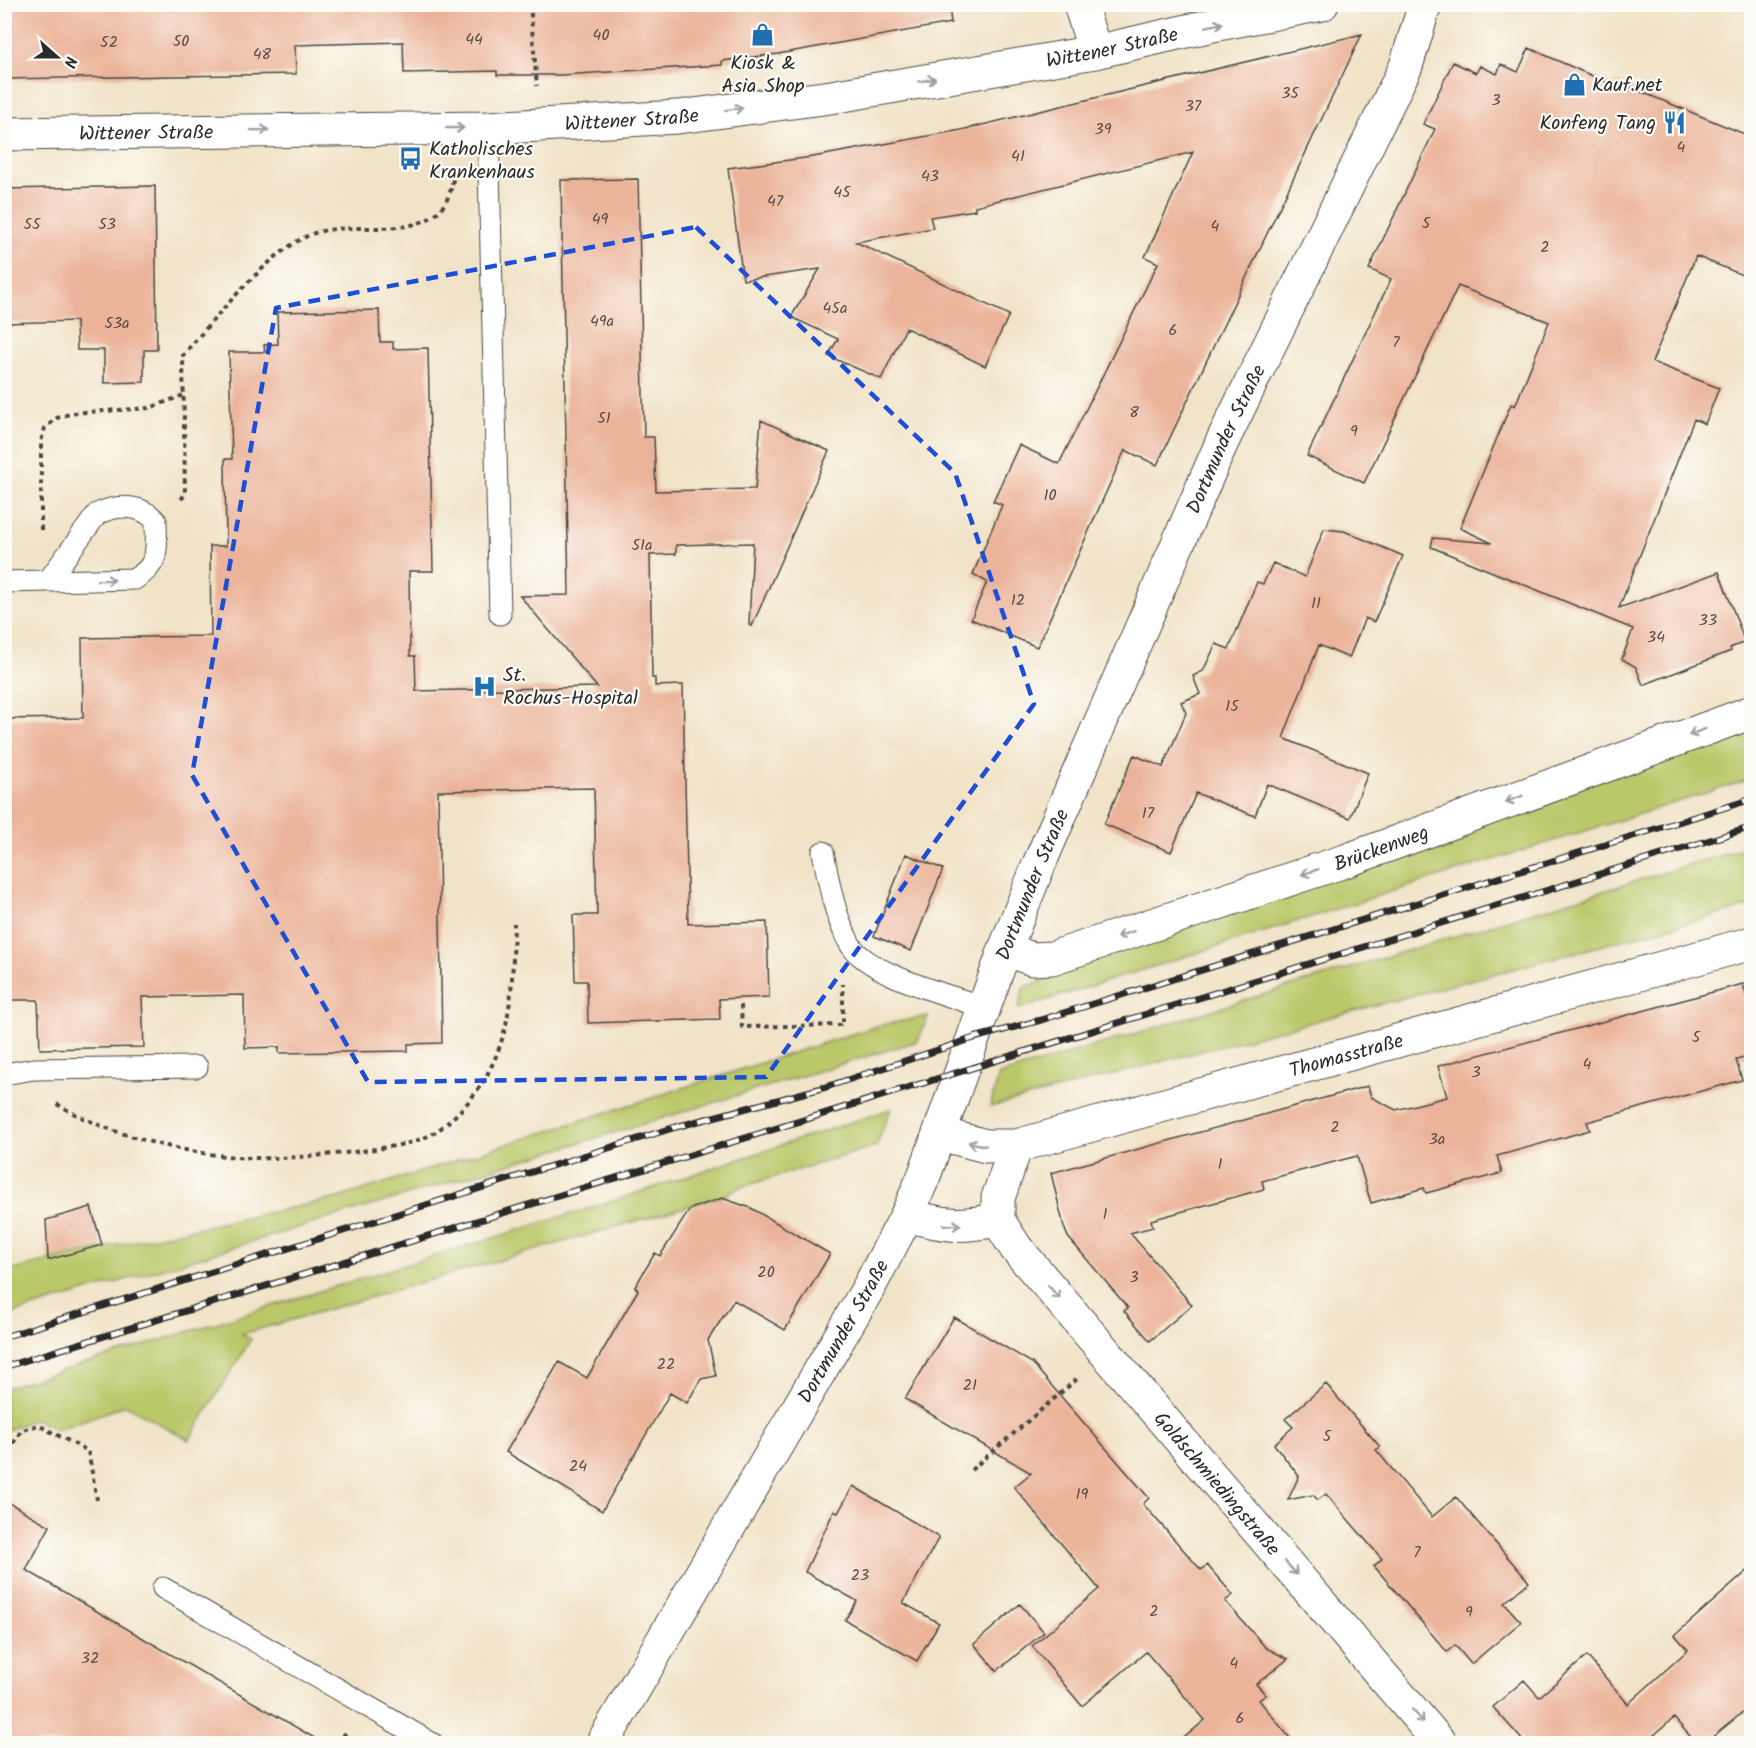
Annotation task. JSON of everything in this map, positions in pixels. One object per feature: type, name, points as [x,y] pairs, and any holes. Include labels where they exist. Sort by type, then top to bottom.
[{"type":"street","points":[[1080,4],[1095,52]]},
{"type":"street","name":"Wittener Straße","points":[[4,134],[488,128],[678,117],[831,97],[1095,52],[1213,25],[1322,4]]},
{"type":"street","name":"Dortmunder Straße","points":[[602,1743],[868,1287],[907,1215],[940,1134],[1005,949],[1101,717],[1222,442],[1406,66],[1425,4]]},
{"type":"street","name":"Brückenweg","points":[[1005,949],[1032,958],[1052,958],[1345,861],[1752,712]]},
{"type":"street","name":"Thomasstraße","points":[[940,1134],[986,1146],[1016,1146],[1752,943]]},
{"type":"street","points":[[907,1215],[943,1225],[968,1225],[998,1220],[998,1198],[1016,1146]]},
{"type":"street","name":"Goldschmiedingstraße","points":[[998,1220],[1016,1248],[1441,1743]]},
{"type":"lane","points":[[488,128],[500,615]]},
{"type":"lane","points":[[4,582],[48,581],[135,579],[148,571],[156,556],[156,521],[148,512],[137,508],[109,508],[97,514],[48,581]]},
{"type":"lane","points":[[823,852],[832,901],[850,945],[862,959],[880,970],[985,1008]]},
{"type":"lane","points":[[4,1074],[34,1069],[197,1067]]},
{"type":"lane","points":[[163,1588],[433,1743]]},
{"type":"path","points":[[530,4],[538,126]]},
{"type":"path","points":[[156,521],[185,495],[183,355],[256,274],[289,248],[318,232],[418,225],[440,210],[451,191],[454,172]]},
{"type":"path","points":[[38,537],[41,531],[41,441],[45,428],[57,418],[72,413],[150,408],[184,395]]},
{"type":"path","points":[[34,1069],[47,1098],[68,1111],[123,1133],[187,1150],[253,1158],[335,1154],[398,1146],[436,1131],[472,1097],[501,1050],[512,994],[514,923]]},
{"type":"path","points":[[741,1005],[742,1028],[843,1025],[843,984],[862,959]]},
{"type":"path","points":[[971,1470],[1107,1354]]},
{"type":"path","points":[[4,1459],[21,1431],[38,1425],[88,1451],[97,1500]]},
{"type":"highlighted area","points":[[696,227],[955,473],[1034,704],[766,1077],[368,1082],[192,775],[276,308]]},
{"type":"green space","points":[[1751,722],[1751,779],[1018,1009],[1024,987],[1042,981],[1044,975]]},
{"type":"green space","points":[[1751,846],[1751,906],[990,1107],[999,1075]]},
{"type":"green space","points":[[928,1016],[918,1041],[5,1316],[5,1272],[80,1253],[338,1198],[877,1026]]},
{"type":"green space","points":[[891,1109],[876,1146],[735,1189],[724,1196],[242,1334],[251,1339],[189,1440],[126,1405],[56,1430],[35,1419],[5,1431],[5,1388],[613,1201]]},
{"type":"building","points":[[4,4],[949,4],[951,23],[778,54],[722,61],[722,65],[561,75],[497,75],[497,71],[404,73],[403,42],[295,45],[296,74],[4,79]]},
{"type":"building","points":[[1362,34],[1157,465],[1125,450],[1037,647],[971,619],[987,582],[973,574],[1002,505],[993,501],[1019,445],[1059,464],[1158,263],[1145,257],[1193,152],[975,206],[975,210],[930,217],[933,228],[856,242],[1009,315],[985,366],[906,328],[881,379],[828,356],[838,339],[791,317],[820,269],[743,280],[728,168],[813,157],[961,130]]},
{"type":"building","points":[[1529,48],[1615,86],[1617,82],[1752,137],[1752,279],[1696,256],[1652,362],[1719,388],[1705,424],[1694,419],[1619,608],[1719,572],[1745,642],[1730,648],[1731,651],[1643,685],[1636,667],[1622,659],[1633,629],[1431,547],[1433,538],[1492,543],[1460,528],[1511,404],[1515,406],[1549,322],[1458,286],[1364,483],[1307,456],[1391,279],[1369,269],[1435,129],[1423,124],[1453,62],[1476,73],[1480,66],[1497,74],[1501,64],[1518,72]]},
{"type":"building","points":[[638,179],[644,437],[654,437],[656,491],[755,489],[761,420],[829,451],[752,626],[749,625],[753,543],[676,545],[676,554],[650,555],[652,678],[655,678],[655,686],[683,685],[688,924],[767,922],[769,997],[719,999],[720,1019],[588,1023],[587,981],[575,981],[573,915],[597,915],[594,788],[438,791],[442,1043],[408,1044],[408,1051],[279,1053],[279,1047],[245,1048],[244,995],[142,997],[144,1047],[40,1049],[38,1000],[4,1000],[4,719],[83,718],[82,638],[211,636],[210,546],[226,546],[225,459],[232,459],[229,352],[265,352],[264,345],[278,344],[277,312],[379,310],[380,342],[393,342],[393,349],[428,348],[433,571],[409,571],[410,656],[415,656],[416,691],[597,687],[520,596],[569,595],[561,180]]},
{"type":"building","points":[[155,186],[157,350],[144,350],[144,382],[104,383],[104,350],[77,350],[76,321],[4,323],[4,189]]},
{"type":"building","points":[[1324,529],[1344,531],[1403,556],[1374,622],[1365,618],[1349,658],[1319,645],[1283,738],[1368,773],[1350,818],[1267,784],[1255,816],[1196,793],[1171,852],[1104,824],[1134,755],[1163,767],[1186,713],[1181,702],[1200,694],[1193,676],[1203,671],[1216,644],[1229,649],[1257,582],[1263,584],[1273,563],[1305,577]]},
{"type":"building","points":[[906,854],[943,869],[911,951],[874,936]]},
{"type":"building","points":[[1743,984],[1752,1016],[1752,1056],[1736,1060],[1742,1080],[1587,1122],[1590,1130],[1497,1156],[1502,1173],[1426,1193],[1424,1188],[1371,1203],[1357,1156],[1262,1181],[1264,1189],[1151,1220],[1153,1227],[1130,1233],[1192,1305],[1150,1341],[1124,1311],[1128,1308],[1068,1237],[1064,1227],[1051,1173],[1368,1086],[1371,1097],[1396,1110],[1447,1097],[1438,1066]]},
{"type":"building","points":[[722,1198],[751,1208],[830,1254],[785,1330],[734,1300],[708,1340],[716,1376],[701,1379],[687,1403],[670,1393],[602,1511],[506,1452],[559,1362],[587,1378],[638,1290],[635,1287],[655,1253],[660,1256],[690,1209]]},
{"type":"building","points":[[91,1207],[102,1245],[48,1260],[46,1220]]},
{"type":"building","points":[[954,1317],[1032,1363],[1149,1498],[1143,1504],[1201,1570],[1207,1565],[1233,1595],[1225,1601],[1266,1648],[1288,1659],[1256,1684],[1266,1695],[1259,1700],[1294,1743],[1178,1743],[1205,1720],[1146,1652],[1082,1706],[1032,1646],[1099,1589],[1014,1487],[1031,1473],[905,1399]]},
{"type":"building","points":[[1326,1384],[1380,1447],[1376,1450],[1432,1517],[1456,1497],[1529,1582],[1504,1603],[1521,1622],[1471,1664],[1455,1645],[1447,1652],[1374,1566],[1382,1559],[1326,1494],[1318,1500],[1313,1495],[1288,1500],[1299,1476],[1274,1444],[1293,1427],[1285,1419]]},
{"type":"building","points":[[853,1486],[939,1537],[903,1603],[939,1623],[917,1661],[845,1620],[857,1601],[805,1572],[834,1511],[838,1513]]},
{"type":"building","points":[[4,1500],[50,1526],[26,1570],[323,1743],[4,1743]]},
{"type":"building","points":[[1752,1567],[1752,1705],[1705,1743],[1696,1743],[1674,1718],[1654,1735],[1662,1743],[1525,1743],[1493,1707],[1524,1680],[1539,1697],[1587,1656],[1628,1704],[1688,1650],[1675,1635]]},
{"type":"building","points":[[1020,1604],[1044,1632],[997,1671],[974,1644]]},
{"type":"railway","points":[[4,1337],[676,1127],[826,1087],[974,1038],[1041,1020],[1752,799]]},
{"type":"railway","points":[[4,1367],[1752,827]]},
{"type":"place","name":"Kiosk & Asia Shop","points":[[763,35]]},
{"type":"place","name":"Kauf.net","points":[[1574,84]]},
{"type":"place","name":"Konfeng Tang","points":[[1674,122]]},
{"type":"place","name":"Katholisches Krankenhaus","points":[[411,159]]},
{"type":"place","name":"St. Rochus-Hospital","points":[[485,686]]}]
